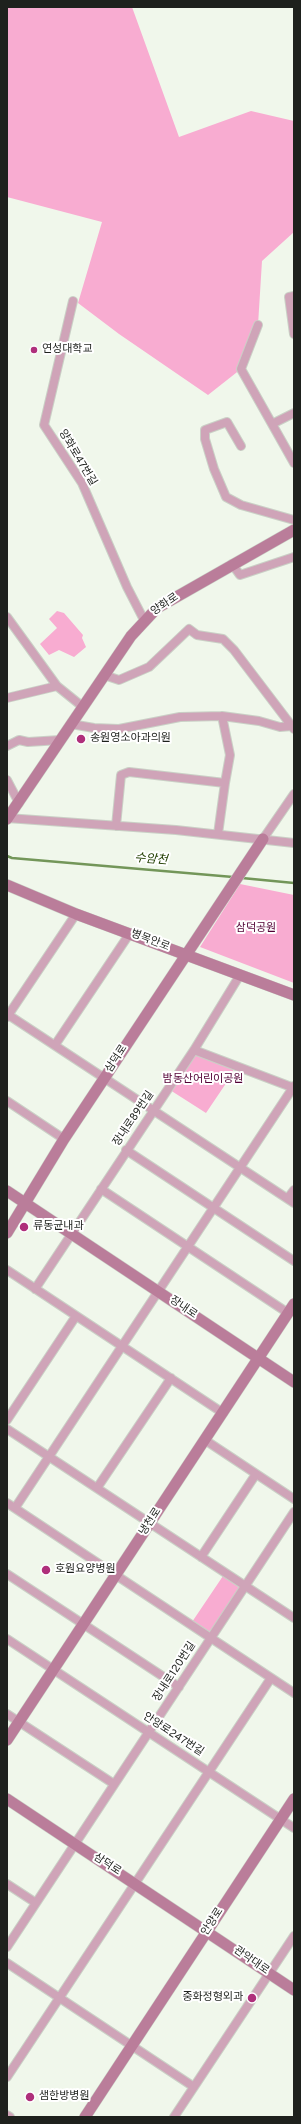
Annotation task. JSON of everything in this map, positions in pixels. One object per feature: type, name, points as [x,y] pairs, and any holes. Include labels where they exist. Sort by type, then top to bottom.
[{"type":"street","points":[[294,296],[289,297],[294,334]]},
{"type":"street","name":"양화로47번길","points":[[73,301],[44,425],[82,483],[127,587],[144,620]]},
{"type":"street","points":[[258,325],[241,369],[294,463]]},
{"type":"street","points":[[272,424],[294,413]]},
{"type":"street","points":[[241,446],[227,422],[205,430],[205,439],[214,469],[226,497],[241,505],[294,520]]},
{"type":"street","name":"양화로","points":[[7,819],[144,620],[157,608],[294,530]]},
{"type":"street","points":[[232,564],[240,575],[294,557]]},
{"type":"street","points":[[7,617],[57,686],[83,707]]},
{"type":"street","points":[[104,676],[119,680],[149,667],[189,629],[197,635],[223,639],[239,656],[293,728]]},
{"type":"street","points":[[7,698],[57,686]]},
{"type":"street","points":[[71,724],[94,728],[119,729],[180,717],[222,716],[260,721],[280,727],[293,728]]},
{"type":"street","points":[[218,834],[230,755],[222,716]]},
{"type":"street","points":[[7,746],[19,740],[28,742],[60,740]]},
{"type":"street","points":[[116,826],[121,775],[129,772],[225,783]]},
{"type":"street","points":[[7,780],[19,803]]},
{"type":"street","points":[[263,839],[294,794]]},
{"type":"street","points":[[7,819],[218,834],[294,843]]},
{"type":"street","name":"삼덕로","points":[[7,1233],[64,1139],[263,839]]},
{"type":"street","name":"병목안로","points":[[7,885],[76,914],[294,995]]},
{"type":"street","points":[[76,914],[8,1015],[291,1200],[294,1190]]},
{"type":"street","points":[[55,1045],[130,933]]},
{"type":"street","name":"장내로89번길","points":[[72,1234],[126,1150],[194,1050],[240,975]]},
{"type":"street","points":[[15,1508],[294,1087],[194,1050]]},
{"type":"street","points":[[7,1101],[64,1139]]},
{"type":"street","points":[[126,1150],[294,1261]]},
{"type":"street","points":[[101,1189],[188,1247],[291,1308]]},
{"type":"street","name":"장내로","points":[[7,1191],[294,1382]]},
{"type":"street","points":[[35,1289],[72,1234]]},
{"type":"street","points":[[7,1270],[223,1413]]},
{"type":"street","name":"냉천로","points":[[7,1740],[291,1308]]},
{"type":"street","points":[[7,1420],[76,1316]]},
{"type":"street","points":[[97,1488],[171,1378]]},
{"type":"street","points":[[7,1429],[294,1618]]},
{"type":"street","points":[[205,1440],[294,1499]]},
{"type":"street","points":[[201,1557],[256,1474]]},
{"type":"street","points":[[7,1503],[294,1693]]},
{"type":"street","name":"장내로120번길","points":[[7,1947],[294,1512]]},
{"type":"street","points":[[7,1574],[179,1687]]},
{"type":"street","name":"안양로247번길","points":[[7,1639],[294,1828]]},
{"type":"street","points":[[7,2077],[271,1678]]},
{"type":"street","points":[[7,1714],[114,1784]]},
{"type":"street","name":"삼덕로","points":[[7,1799],[208,1931]]},
{"type":"street","name":"안양로","points":[[85,2117],[294,1799]]},
{"type":"street","points":[[7,1884],[36,1903]]},
{"type":"street","name":"관악대로","points":[[208,1931],[294,1990]]},
{"type":"street","points":[[174,2117],[294,1936]]},
{"type":"street","points":[[7,1963],[194,2087]]},
{"type":"green space","points":[[7,7],[132,7],[179,137],[251,111],[294,121],[294,232],[262,261],[258,325],[241,369],[208,395],[119,334],[78,303],[102,222],[7,197]]},
{"type":"green space","points":[[57,611],[64,613],[83,635],[82,638],[86,647],[74,657],[59,650],[49,655],[40,644],[57,628],[49,619]]},
{"type":"green space","name":"삼덕공원","points":[[240,884],[294,895],[294,983],[200,947]]},
{"type":"green space","name":"밤동산어린이공원","points":[[198,1053],[233,1069],[233,1073],[206,1113],[170,1090],[194,1055]]},
{"type":"green space","points":[[223,1576],[240,1588],[209,1634],[192,1622]]},
{"type":"waterway","name":"수암천","points":[[7,856],[12,858],[233,877]]},
{"type":"waterway","name":"수암천","points":[[242,878],[294,883]]},
{"type":"place","name":"연성대학교","points":[[34,350]]},
{"type":"place","name":"송원영소아과의원","points":[[81,739]]},
{"type":"place","name":"류동균내과","points":[[24,1227]]},
{"type":"place","name":"호원요양병원","points":[[46,1570]]},
{"type":"place","name":"중화정형외과","points":[[252,1998]]},
{"type":"place","name":"샘한방병원","points":[[30,2097]]}]
